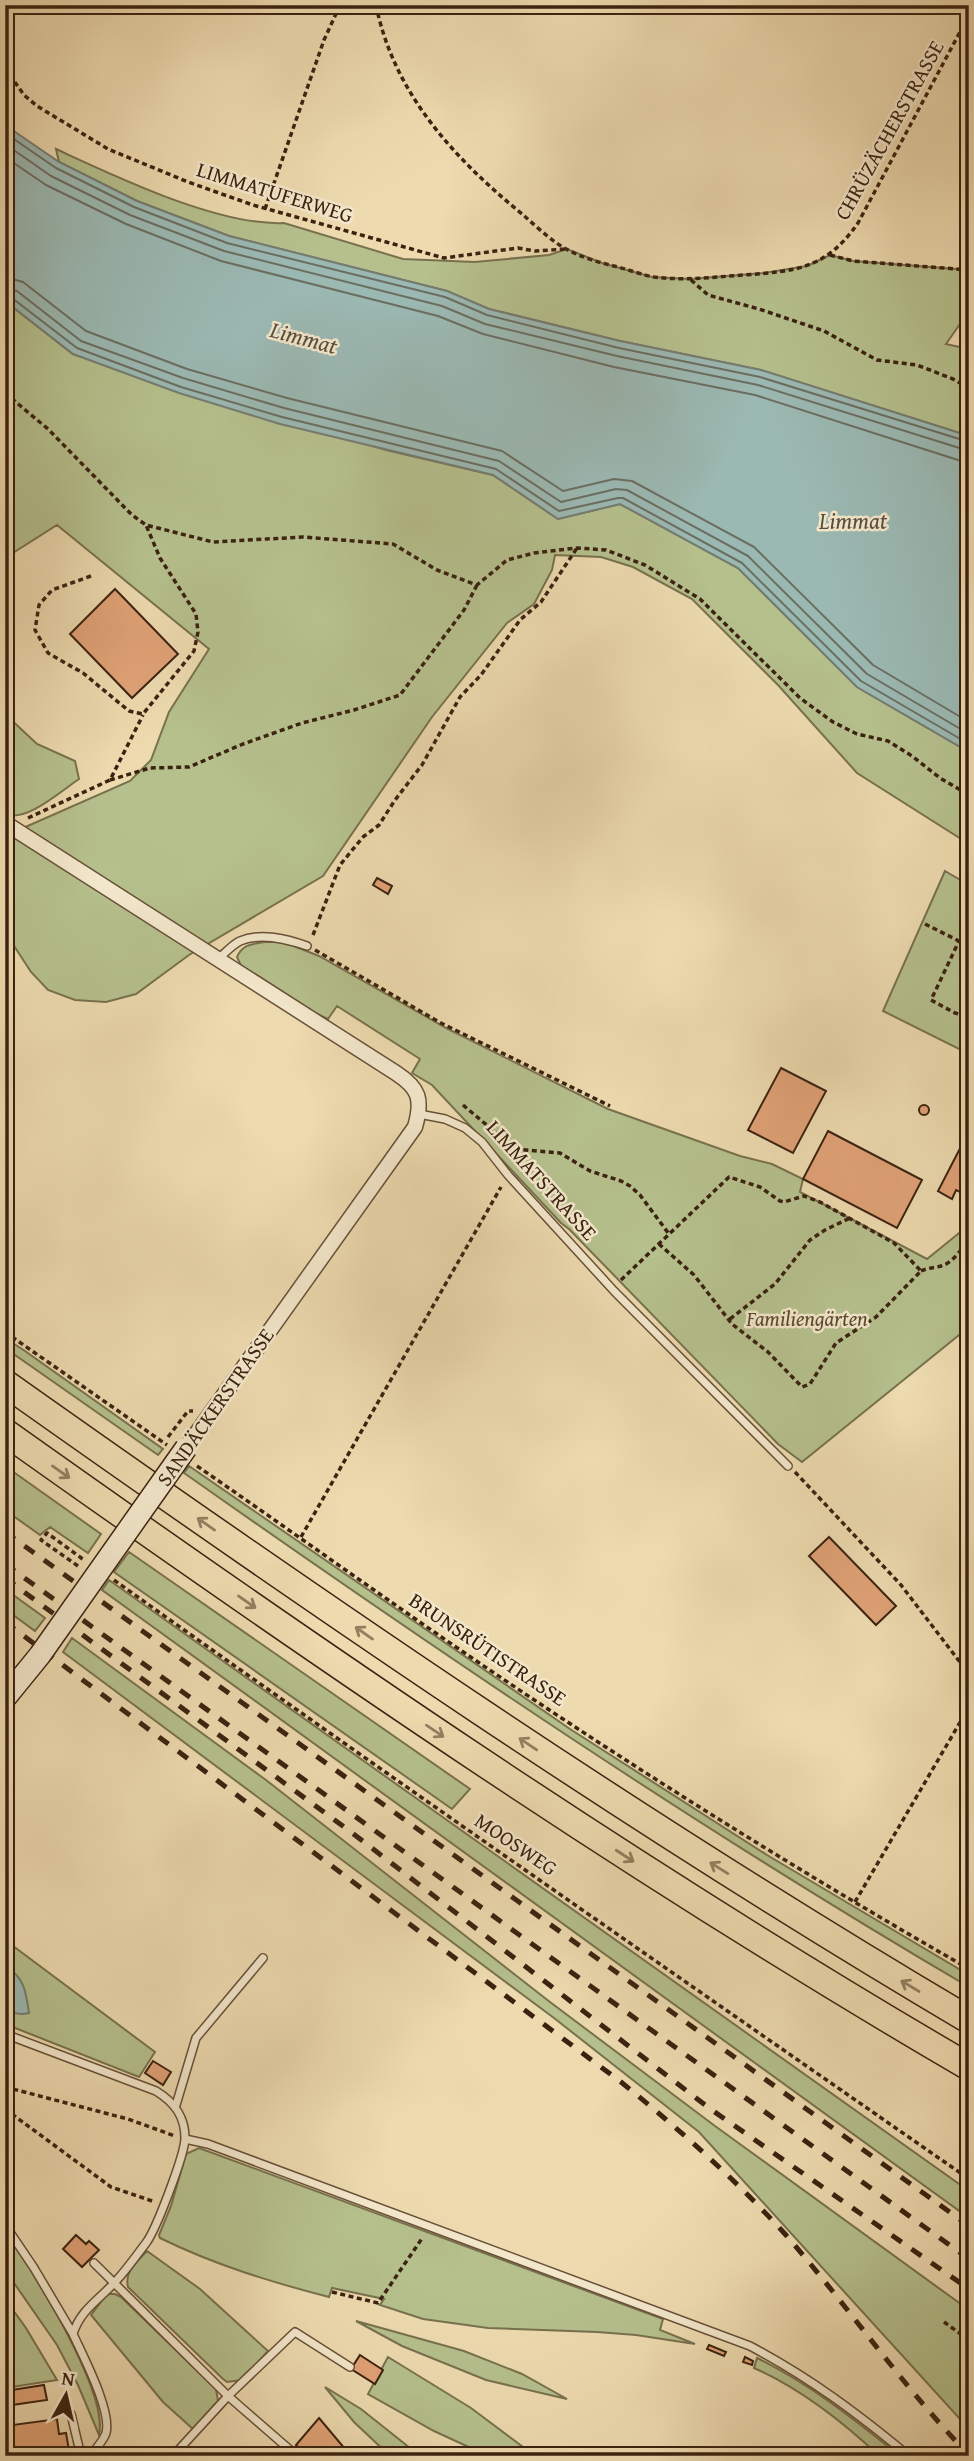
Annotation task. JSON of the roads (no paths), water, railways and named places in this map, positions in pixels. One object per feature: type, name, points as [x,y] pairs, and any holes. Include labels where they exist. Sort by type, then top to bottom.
[{"type":"highway","points":[[5,1383],[376,1642],[575,1776],[759,1893],[969,2020]]},
{"type":"highway","points":[[5,1432],[254,1608],[564,1817],[810,1973],[969,2067]]},
{"type":"street","points":[[8,825],[412,1083],[418,1095],[419,1114]]},
{"type":"street","name":"SANDÄCKERSTRASSE","points":[[5,1698],[47,1646],[415,1126],[419,1114]]},
{"type":"lane","points":[[217,960],[239,942],[261,937],[307,946]]},
{"type":"lane","name":"LIMMATSTRASSE","points":[[419,1114],[445,1119],[465,1128],[482,1142],[508,1175],[612,1289],[788,1466]]},
{"type":"lane","points":[[73,2334],[87,2308],[115,2282],[151,2236],[185,2139],[176,2105],[195,2038],[263,1958]]},
{"type":"lane","points":[[5,2034],[156,2091],[176,2105]]},
{"type":"lane","points":[[185,2139],[208,2144],[750,2346],[816,2383],[848,2405],[909,2456]]},
{"type":"lane","points":[[5,2225],[73,2334],[101,2398],[106,2435],[91,2456]]},
{"type":"lane","points":[[94,2263],[228,2396],[297,2456]]},
{"type":"lane","points":[[173,2456],[228,2396],[295,2332],[349,2367]]},
{"type":"lane","points":[[71,2414],[81,2456]]},
{"type":"water","name":"Limmat","points":[[5,125],[59,162],[137,201],[229,236],[447,291],[489,309],[620,341],[761,370],[969,436],[969,752],[857,687],[738,568],[620,504],[558,519],[493,475],[280,424],[179,393],[73,354],[5,301]]},
{"type":"water","points":[[5,1967],[21,1980],[29,2013],[16,2013],[5,2006]]},
{"type":"railway","points":[[5,1532],[969,2226]]},
{"type":"railway","points":[[5,1564],[969,2259]]},
{"type":"railway","points":[[5,1578],[351,1832],[709,2108],[969,2289]]},
{"type":"railway","points":[[5,1622],[621,2082],[664,2118],[726,2174],[785,2234],[944,2429],[969,2455]]},
{"type":"park label","name":"Familiengärten","points":[[807,1318]]}]
